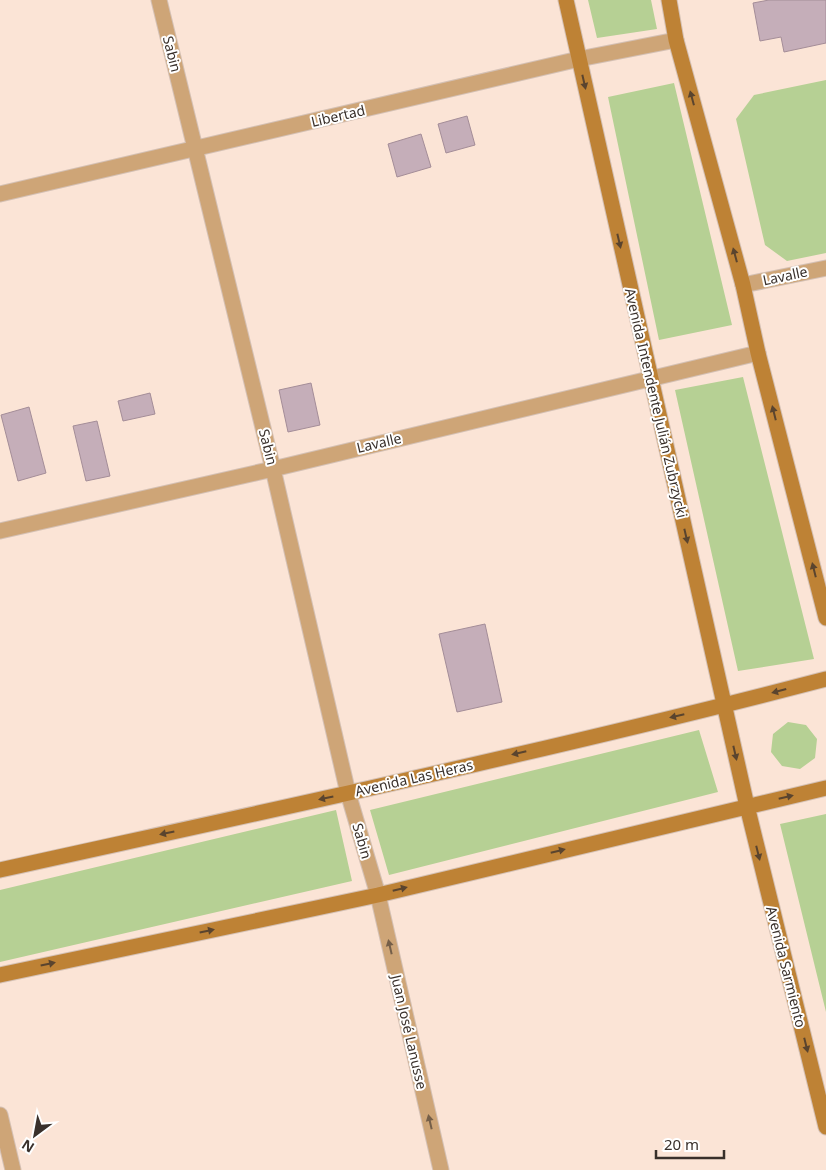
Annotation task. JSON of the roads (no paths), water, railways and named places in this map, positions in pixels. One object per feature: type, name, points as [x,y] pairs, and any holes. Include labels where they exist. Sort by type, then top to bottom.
[{"type":"main road","name":"Avenida Intendente Julián Zubrzycki","points":[[566,0],[747,806]]},
{"type":"main road","points":[[669,0],[676,40],[743,285],[758,354],[826,618]]},
{"type":"main road","name":"Avenida Las Heras","points":[[0,870],[348,793],[724,705],[826,679]]},
{"type":"main road","points":[[0,974],[378,895],[826,788]]},
{"type":"main road","name":"Avenida Sarmiento","points":[[747,806],[826,1127]]},
{"type":"street","name":"Sabin","points":[[159,0],[273,469],[348,793],[378,895]]},
{"type":"street","name":"Libertad","points":[[0,194],[579,60],[676,40]]},
{"type":"street","name":"Lavalle","points":[[743,285],[826,268]]},
{"type":"street","name":"Lavalle","points":[[0,531],[273,469],[650,378],[758,354]]},
{"type":"street","name":"Juan José Lanusse","points":[[378,895],[440,1170]]},
{"type":"street","points":[[0,1115],[12,1170]]}]
